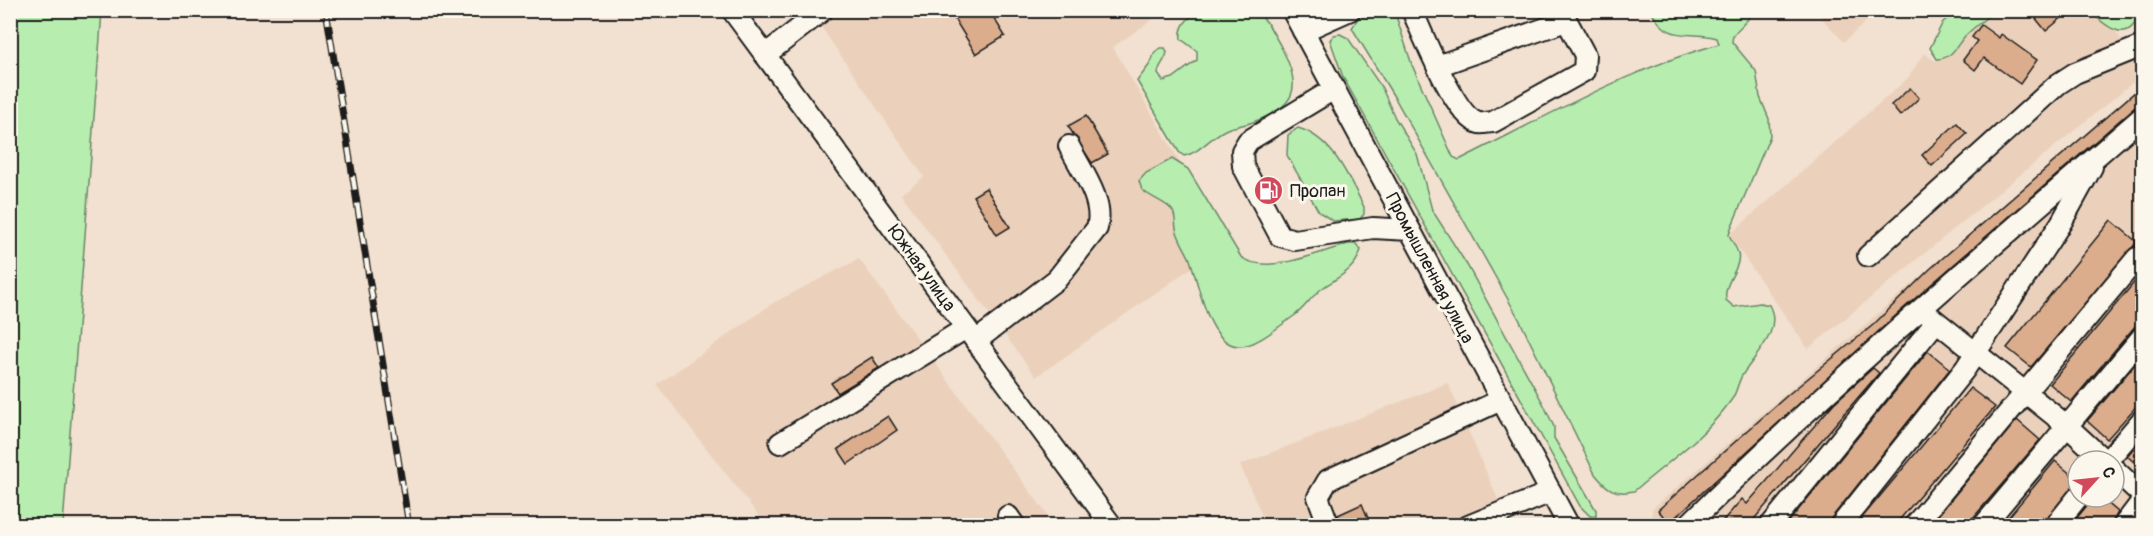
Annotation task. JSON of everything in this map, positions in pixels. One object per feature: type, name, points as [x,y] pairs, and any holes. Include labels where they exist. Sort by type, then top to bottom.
[{"type":"street","name":"Южная улица","points":[[732,10],[1112,525]]},
{"type":"street","points":[[765,55],[824,10]]},
{"type":"street","name":"Промышленная улица","points":[[1292,10],[1569,525]]},
{"type":"street","points":[[1303,31],[1350,10]]},
{"type":"street","points":[[1412,10],[1437,66],[1468,117],[1479,123],[1493,122],[1584,71],[1585,55],[1563,16],[1437,66]]},
{"type":"street","points":[[1868,256],[2058,84],[2075,73],[2142,46]]},
{"type":"street","points":[[1334,89],[1248,141],[1242,152],[1243,166],[1280,236],[1295,240],[1373,228],[1410,230]]},
{"type":"street","points":[[1687,525],[1760,454],[1929,315],[2099,154],[2142,117]]},
{"type":"street","points":[[780,443],[971,334],[1057,279],[1097,228],[1100,219],[1098,206],[1069,146]]},
{"type":"street","points":[[1840,525],[1975,353],[2061,223],[2099,154]]},
{"type":"street","points":[[1914,525],[2137,258]]},
{"type":"street","points":[[1929,315],[2026,392],[2093,449]]},
{"type":"street","points":[[1770,525],[1929,315]]},
{"type":"street","points":[[1983,525],[2142,337]]},
{"type":"street","points":[[1329,525],[1318,497],[1328,480],[1501,400]]},
{"type":"street","points":[[2117,449],[2142,420]]},
{"type":"street","points":[[2126,480],[2142,495]]},
{"type":"street","points":[[1468,525],[1551,492]]},
{"type":"street","points":[[2123,525],[2142,501]]},
{"type":"street","points":[[2055,525],[2068,509]]},
{"type":"shaded area","points":[[810,11],[1165,11],[1113,47],[1227,243],[1036,377],[901,194],[924,177]]},
{"type":"shaded area","points":[[1815,11],[1878,11],[1844,42]]},
{"type":"shaded area","points":[[1995,11],[2100,11],[2126,45],[2142,31],[2142,75],[1808,349],[1729,235],[1908,78],[1924,53],[1935,61]]},
{"type":"shaded area","points":[[2142,85],[2142,525],[1651,526],[1652,509]]},
{"type":"shaded area","points":[[859,259],[1055,525],[766,525],[657,385],[773,303]]},
{"type":"shaded area","points":[[1448,383],[1509,525],[1266,525],[1240,465]]},
{"type":"green space","points":[[10,11],[102,11],[63,525],[11,525]]},
{"type":"green space","points":[[1198,11],[1252,11],[1269,25],[1287,59],[1293,83],[1288,101],[1268,116],[1227,129],[1196,151],[1184,156],[1179,152],[1137,81],[1150,64],[1155,52],[1160,48],[1165,48],[1167,52],[1158,71],[1163,81],[1173,78],[1197,60],[1197,51],[1181,39],[1181,30],[1191,16]]},
{"type":"green space","points":[[1373,11],[1395,13],[1412,65],[1453,157],[1459,160],[1619,81],[1719,44],[1717,38],[1672,32],[1658,21],[1651,11],[1751,11],[1748,19],[1733,35],[1732,42],[1756,71],[1760,97],[1769,119],[1770,136],[1729,235],[1739,259],[1727,287],[1726,300],[1734,307],[1760,303],[1769,305],[1773,324],[1761,350],[1743,374],[1734,396],[1722,412],[1686,448],[1634,491],[1612,490],[1595,474],[1519,319],[1396,100],[1352,28],[1358,18]]},
{"type":"green space","points":[[1958,11],[1994,11],[1965,36],[1950,54],[1937,59],[1930,48],[1943,22]]},
{"type":"green space","points":[[2090,11],[2139,11],[2130,29],[2124,31],[2103,23]]},
{"type":"green space","points":[[1340,34],[1348,38],[1382,88],[1395,118],[1417,154],[1432,210],[1467,265],[1544,405],[1554,427],[1554,438],[1596,510],[1596,516],[1590,516],[1580,506],[1343,77],[1330,40],[1334,35]]},
{"type":"green space","points":[[1298,128],[1321,140],[1338,160],[1364,207],[1364,214],[1360,219],[1333,221],[1319,212],[1287,155],[1288,135]]},
{"type":"green space","points":[[1172,159],[1188,169],[1241,257],[1264,264],[1278,263],[1308,257],[1348,244],[1356,244],[1361,250],[1355,263],[1320,290],[1298,313],[1267,335],[1245,345],[1227,343],[1211,323],[1205,309],[1189,257],[1177,232],[1174,213],[1166,205],[1142,190],[1139,181],[1146,173]]},
{"type":"building","points":[[949,10],[989,10],[1005,36],[976,54]]},
{"type":"building","points":[[2029,10],[2071,10],[2046,31]]},
{"type":"building","points":[[1981,25],[1999,38],[2001,34],[2037,60],[2020,84],[1984,58],[1975,70],[1963,60],[1977,41],[1972,37]]},
{"type":"building","points":[[2142,86],[2142,105],[2134,108],[1903,309],[1669,523],[1658,510],[1790,393],[1873,325],[1930,269]]},
{"type":"building","points":[[1910,88],[1919,98],[1900,116],[1891,105]]},
{"type":"building","points":[[1086,116],[1108,154],[1092,163],[1068,126]]},
{"type":"building","points":[[1957,123],[1967,134],[1932,166],[1922,155]]},
{"type":"building","points":[[986,188],[1010,227],[997,235],[973,196]]},
{"type":"building","points":[[2111,220],[2137,242],[2031,367],[2007,348]]},
{"type":"building","points":[[2142,273],[2142,318],[2071,402],[2050,384]]},
{"type":"building","points":[[1928,351],[1950,369],[1826,525],[1786,525]]},
{"type":"building","points":[[2142,356],[2142,400],[2107,439],[2087,421]]},
{"type":"building","points":[[872,357],[879,368],[838,393],[831,383]]},
{"type":"building","points":[[1873,368],[1879,373],[1749,525],[1719,525],[1742,499],[1747,504],[1834,403]]},
{"type":"building","points":[[1970,388],[1995,407],[1895,525],[1856,525]]},
{"type":"building","points":[[888,416],[897,430],[848,464],[838,449]]},
{"type":"building","points":[[2017,420],[2040,440],[1967,525],[1930,525]]},
{"type":"building","points":[[2142,438],[2142,469],[2127,456]]},
{"type":"building","points":[[2055,461],[2066,470],[2066,495],[2041,525],[2002,525]]},
{"type":"building","points":[[1362,504],[1371,525],[1342,525],[1338,515]]},
{"type":"building","points":[[2084,509],[2114,509],[2118,512],[2110,525],[2071,525]]},
{"type":"railway","points":[[326,10],[409,526]]},
{"type":"place","name":"Пропан","points":[[1269,191]]}]
